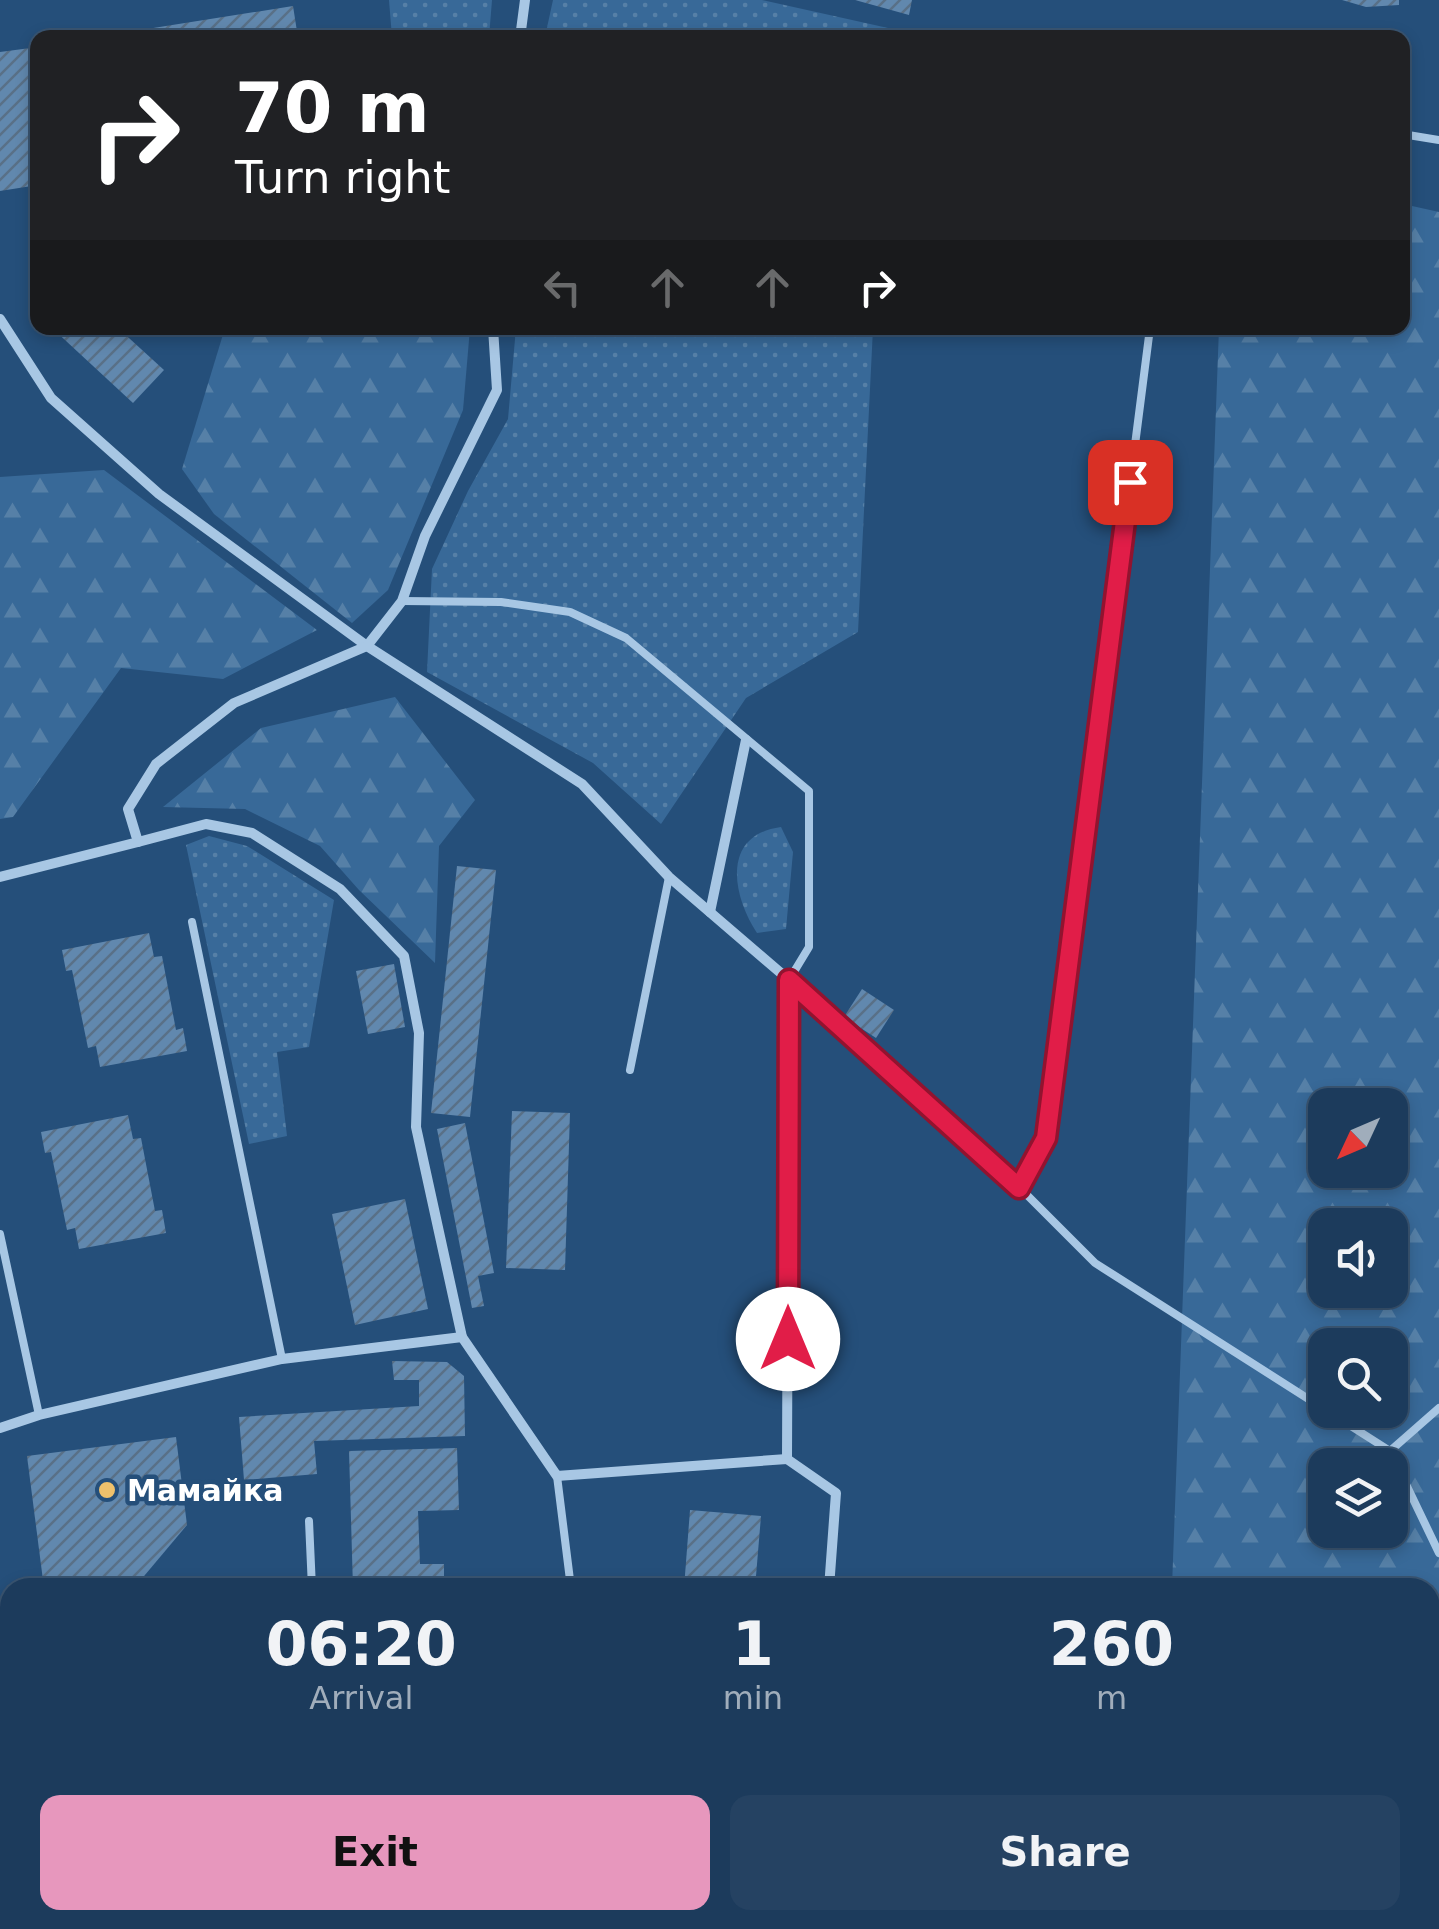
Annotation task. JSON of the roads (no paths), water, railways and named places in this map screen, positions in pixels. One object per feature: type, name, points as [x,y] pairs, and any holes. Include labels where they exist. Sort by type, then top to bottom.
[{"type":"street","points":[[521,30],[525,0]]},
{"type":"street","points":[[0,319],[51,398],[159,494],[366,646],[582,784],[669,877],[1019,1188]]},
{"type":"street","points":[[138,842],[128,809],[156,764],[234,703],[366,646],[402,601],[425,536],[497,390],[493,335]]},
{"type":"street","points":[[710,912],[746,740]]},
{"type":"street","points":[[0,878],[206,824],[252,834],[340,889],[404,956],[419,1033],[416,1127],[462,1337],[557,1476],[787,1459],[836,1494],[830,1578]]},
{"type":"street","points":[[787,1459],[789,980]]},
{"type":"street","points":[[0,1428],[39,1415],[282,1359],[462,1337]]},
{"type":"lane","points":[[1410,135],[1439,140]]},
{"type":"lane","points":[[1149,335],[1046,1138],[1019,1188],[1096,1263],[1387,1448]]},
{"type":"lane","points":[[402,601],[500,602],[570,612],[626,638],[809,791],[809,948],[789,980]]},
{"type":"lane","points":[[630,1070],[669,877]]},
{"type":"lane","points":[[192,922],[282,1359]]},
{"type":"lane","points":[[0,1234],[39,1415]]},
{"type":"lane","points":[[1392,1448],[1439,1408]]},
{"type":"lane","points":[[557,1476],[570,1578]]},
{"type":"lane","points":[[1408,1488],[1439,1554]]},
{"type":"lane","points":[[309,1521],[312,1578]]},
{"type":"place","name":"Мамайка","points":[[107,1490]]}]
